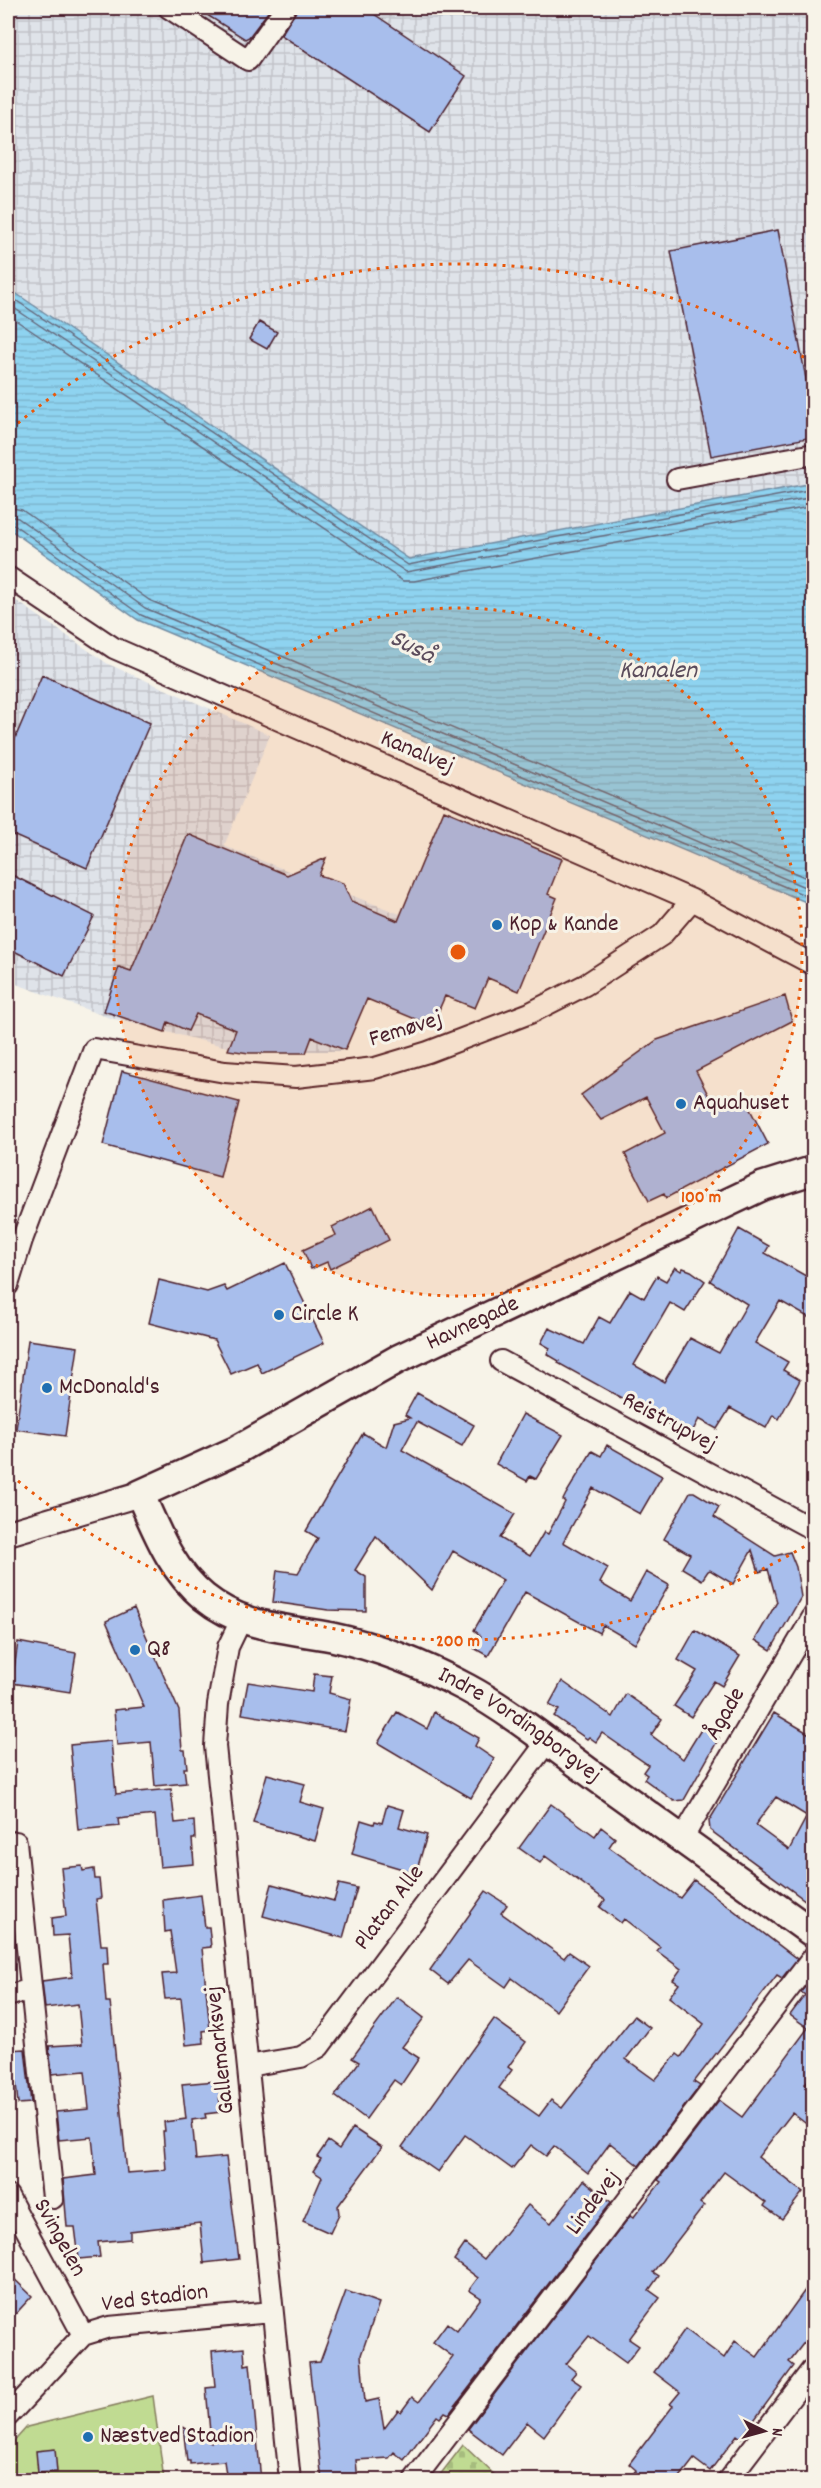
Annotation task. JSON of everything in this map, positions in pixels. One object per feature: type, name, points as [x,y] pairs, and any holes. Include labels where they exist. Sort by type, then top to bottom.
[{"type":"main road","name":"Havnegade","points":[[140,1494],[237,1450],[398,1359],[763,1186],[813,1170]]},
{"type":"main road","name":"Indre Vordingborgvej","points":[[140,1494],[162,1544],[179,1572],[205,1598],[242,1618],[274,1629],[332,1637],[405,1658],[468,1689],[547,1742],[813,1934]]},
{"type":"street","points":[[169,8],[248,60],[285,8]]},
{"type":"street","points":[[677,479],[813,454]]},
{"type":"street","name":"Kanalvej","points":[[8,577],[114,648],[692,900],[813,965]]},
{"type":"street","name":"Femøvej","points":[[8,1285],[22,1240],[94,1049],[225,1072],[296,1077],[375,1068],[428,1052],[530,1013],[585,985],[662,935],[692,900]]},
{"type":"street","name":"Reistrupvej","points":[[501,1361],[813,1530]]},
{"type":"street","points":[[8,1533],[140,1494]]},
{"type":"street","name":"Ågade","points":[[682,1839],[813,1615]]},
{"type":"street","name":"Gallemarksvej","points":[[242,1618],[228,1647],[218,1704],[215,1746],[290,2481]]},
{"type":"street","name":"Platan Alle","points":[[248,2066],[301,2056],[319,2047],[547,1742]]},
{"type":"street","name":"Svingelen","points":[[16,1842],[52,2198]]},
{"type":"street","name":"Lindevej","points":[[414,2481],[813,1956]]},
{"type":"street","points":[[8,1996],[31,1989]]},
{"type":"street","name":"Svingelen","points":[[8,2196],[83,2335]]},
{"type":"street","name":"Ved Stadion","points":[[8,2416],[83,2335],[109,2327],[272,2312]]},
{"type":"street","points":[[728,2481],[813,2367]]},
{"type":"shaded area","points":[[8,8],[813,8],[813,483],[409,559],[8,288]]},
{"type":"shaded area","points":[[8,595],[108,664],[270,735],[224,846],[400,914],[342,1051],[243,1051],[107,1017],[8,981]]},
{"type":"green space","name":"Næstved Stadion","points":[[153,2396],[164,2480],[8,2480],[8,2448],[27,2427]]},
{"type":"green space","points":[[463,2445],[500,2480],[436,2480]]},
{"type":"water","name":"Kanalen","points":[[8,288],[409,559],[813,483],[813,905],[138,620],[8,528]]},
{"type":"building","points":[[196,8],[271,8],[245,39]]},
{"type":"building","points":[[365,8],[466,76],[430,132],[281,35],[297,9]]},
{"type":"building","points":[[778,230],[813,416],[813,437],[711,456],[671,251]]},
{"type":"building","points":[[259,322],[277,332],[267,349],[249,339]]},
{"type":"building","points":[[42,675],[150,723],[87,868],[8,833],[8,755]]},
{"type":"building","points":[[444,810],[562,859],[548,894],[557,898],[519,991],[488,978],[475,1008],[445,996],[432,1026],[367,999],[345,1050],[312,1037],[306,1053],[249,1053],[228,1050],[236,1030],[196,1014],[188,1031],[168,1022],[165,1032],[104,1011],[119,967],[131,971],[188,834],[287,875],[326,858],[319,875],[343,883],[351,901],[398,921]]},
{"type":"building","points":[[8,873],[94,916],[64,976],[8,948]]},
{"type":"building","name":"Aquahuset","points":[[785,996],[792,1021],[696,1071],[716,1110],[743,1096],[768,1144],[666,1198],[664,1194],[649,1201],[625,1154],[665,1133],[646,1097],[601,1120],[581,1095],[657,1040]]},
{"type":"building","points":[[122,1071],[239,1102],[220,1177],[103,1145]]},
{"type":"building","points":[[373,1206],[389,1240],[330,1269],[327,1262],[311,1269],[303,1250],[336,1235],[332,1227]]},
{"type":"building","points":[[739,1229],[769,1246],[765,1253],[813,1280],[813,1320],[780,1301],[755,1343],[788,1362],[783,1370],[800,1380],[779,1419],[773,1415],[766,1428],[730,1408],[717,1429],[699,1419],[690,1436],[558,1363],[559,1361],[547,1354],[550,1348],[541,1343],[549,1328],[584,1344],[599,1317],[610,1323],[630,1290],[644,1298],[657,1276],[666,1281],[675,1267],[681,1271],[683,1268],[691,1271],[705,1281],[685,1312],[670,1303],[634,1365],[664,1382],[690,1338],[719,1353],[747,1304],[710,1281]]},
{"type":"building","points":[[285,1263],[324,1343],[262,1373],[257,1363],[231,1374],[214,1340],[149,1323],[159,1280],[207,1292],[224,1286],[227,1291]]},
{"type":"building","name":"McDonald's","points":[[28,1340],[78,1347],[65,1436],[16,1429]]},
{"type":"building","points":[[417,1393],[474,1425],[462,1446],[417,1422],[402,1450],[515,1514],[500,1538],[530,1556],[544,1532],[548,1534],[565,1502],[563,1500],[566,1494],[592,1451],[601,1456],[607,1445],[662,1476],[640,1514],[593,1488],[563,1542],[608,1568],[600,1583],[630,1601],[646,1572],[669,1585],[635,1644],[603,1625],[599,1633],[525,1592],[488,1656],[472,1647],[481,1636],[474,1630],[503,1580],[453,1551],[432,1590],[376,1536],[355,1570],[366,1577],[366,1611],[328,1610],[273,1602],[277,1570],[298,1573],[318,1538],[306,1531],[363,1433],[386,1447],[394,1422],[410,1418],[405,1415]]},
{"type":"building","points":[[523,1414],[563,1435],[536,1479],[530,1476],[527,1481],[496,1464]]},
{"type":"building","points":[[690,1492],[694,1492],[719,1507],[714,1517],[775,1556],[790,1552],[796,1567],[801,1597],[771,1650],[755,1640],[777,1602],[768,1569],[759,1572],[752,1550],[733,1584],[710,1570],[702,1580],[682,1568],[690,1554],[664,1539]]},
{"type":"building","points":[[134,1608],[179,1711],[182,1750],[185,1750],[187,1768],[184,1768],[186,1783],[155,1786],[151,1742],[117,1745],[114,1710],[144,1707],[106,1621]]},
{"type":"building","points":[[695,1630],[740,1656],[722,1686],[714,1681],[691,1717],[674,1706],[697,1671],[678,1660]]},
{"type":"building","points":[[18,1642],[76,1653],[70,1692],[12,1683]]},
{"type":"building","points":[[314,1674],[332,1676],[329,1693],[351,1699],[345,1731],[242,1714],[248,1682],[312,1692]]},
{"type":"building","points":[[562,1681],[613,1717],[626,1694],[662,1719],[651,1735],[683,1759],[702,1728],[719,1738],[684,1800],[674,1801],[644,1779],[647,1775],[643,1772],[648,1765],[602,1733],[596,1742],[589,1737],[587,1739],[554,1716],[559,1710],[549,1705]]},
{"type":"building","points":[[397,1712],[427,1729],[434,1712],[479,1738],[475,1746],[494,1759],[471,1798],[378,1743]]},
{"type":"building","points":[[774,1713],[813,1736],[813,1906],[710,1830],[709,1821]],"holes":[[[776,1797],[807,1816],[789,1850],[755,1825]]]},
{"type":"building","points":[[111,1741],[116,1794],[171,1789],[175,1823],[194,1821],[195,1839],[192,1839],[194,1864],[160,1867],[155,1815],[118,1819],[119,1826],[78,1830],[70,1745]]},
{"type":"building","points":[[267,1774],[305,1784],[300,1802],[324,1809],[315,1841],[253,1823]]},
{"type":"building","points":[[551,1804],[595,1836],[601,1827],[615,1838],[609,1847],[680,1898],[694,1880],[797,1959],[782,1978],[777,1975],[694,2082],[700,2086],[639,2166],[610,2143],[588,2173],[554,2146],[546,2156],[531,2145],[512,2169],[465,2135],[438,2172],[402,2147],[494,2019],[526,2042],[508,2067],[512,2070],[499,2088],[539,2116],[551,2100],[562,2108],[634,2016],[650,2028],[626,2059],[655,2080],[677,2054],[681,2057],[704,2024],[669,1997],[679,1984],[673,1980],[681,1969],[657,1951],[660,1947],[624,1919],[621,1923],[600,1907],[605,1900],[545,1856],[540,1863],[519,1848]]},
{"type":"building","points":[[387,1805],[404,1810],[399,1827],[427,1835],[416,1873],[352,1854],[361,1820],[374,1824],[375,1821],[382,1823]]},
{"type":"building","points":[[82,1866],[83,1871],[94,1869],[95,1879],[99,1879],[101,1898],[96,1899],[101,1945],[107,1945],[108,1964],[103,1964],[106,2002],[110,2002],[127,2173],[166,2170],[164,2122],[186,2119],[182,2084],[216,2081],[221,2090],[219,2095],[221,2112],[205,2114],[206,2118],[192,2120],[196,2160],[226,2157],[239,2259],[204,2263],[200,2223],[130,2231],[130,2239],[98,2242],[100,2257],[79,2259],[75,2227],[67,2227],[63,2179],[96,2175],[92,2137],[59,2140],[56,2112],[89,2109],[85,2071],[52,2074],[49,2046],[82,2044],[78,2004],[45,2008],[42,1981],[72,1977],[68,1935],[53,1936],[52,1918],[66,1916],[61,1868]]},
{"type":"building","points":[[272,1884],[334,1901],[339,1884],[357,1888],[343,1938],[263,1916]]},
{"type":"building","points":[[486,1891],[507,1905],[501,1913],[564,1958],[569,1952],[589,1966],[556,2011],[512,1978],[506,1987],[468,1960],[448,1984],[430,1970]]},
{"type":"building","points":[[201,1895],[205,1927],[209,1927],[211,1947],[202,1948],[210,2030],[203,2031],[204,2043],[186,2045],[181,1998],[165,1999],[162,1974],[176,1973],[170,1931],[165,1932],[163,1900]]},
{"type":"building","points":[[813,1976],[813,2073],[805,2084],[813,2090],[813,2129],[792,2113],[758,2157],[803,2192],[782,2219],[764,2206],[766,2203],[724,2172],[700,2203],[704,2206],[653,2272],[659,2276],[649,2290],[660,2298],[629,2339],[639,2346],[626,2363],[589,2336],[566,2364],[576,2372],[571,2378],[581,2385],[544,2436],[527,2422],[502,2455],[468,2429],[630,2216],[633,2218],[661,2182],[658,2180],[719,2100],[742,2117],[808,2028],[790,2015],[805,1995],[801,1992]]},
{"type":"building","points":[[397,1997],[424,2018],[402,2047],[419,2058],[401,2085],[394,2080],[366,2119],[335,2096],[359,2062],[352,2058]]},
{"type":"building","points":[[25,2049],[31,2103],[18,2104],[16,2083],[8,2084],[8,2050]]},
{"type":"building","points":[[353,2128],[382,2147],[338,2206],[339,2214],[330,2233],[303,2221],[322,2177],[313,2171],[321,2159],[317,2157],[328,2141],[339,2149]]},
{"type":"building","points":[[584,2180],[611,2202],[449,2414],[445,2412],[440,2418],[437,2416],[404,2460],[394,2452],[389,2458],[356,2460],[358,2481],[322,2481],[309,2363],[320,2362],[346,2291],[379,2303],[361,2355],[365,2402],[379,2399],[384,2429],[398,2410],[401,2412],[412,2397],[419,2402],[453,2357],[433,2342],[447,2323],[457,2331],[481,2298],[469,2290],[478,2278],[454,2260],[465,2244],[484,2259],[528,2205],[551,2223]]},
{"type":"building","points":[[8,2273],[32,2296],[8,2322]]},
{"type":"building","points":[[813,2279],[813,2331],[789,2362],[794,2366],[741,2438],[737,2435],[710,2471],[694,2459],[677,2481],[628,2481],[636,2470],[629,2464],[673,2406],[670,2404],[680,2392],[654,2372],[685,2329],[724,2358],[735,2341],[757,2357]]},
{"type":"building","points":[[244,2348],[245,2365],[250,2364],[261,2481],[227,2481],[224,2461],[190,2464],[190,2461],[187,2461],[183,2427],[211,2443],[206,2388],[215,2387],[212,2351]]},
{"type":"building","points":[[55,2449],[57,2472],[38,2473],[36,2451]]},
{"type":"place","name":"Kop & Kande","points":[[497,925]]},
{"type":"place","name":"Aquahuset","points":[[681,1104]]},
{"type":"place","name":"Circle K","points":[[279,1315]]},
{"type":"place","name":"McDonald's","points":[[47,1388]]},
{"type":"place","name":"Q8","points":[[135,1650]]},
{"type":"place","name":"Næstved Stadion","points":[[88,2437]]},
{"type":"water label","name":"Suså","points":[[412,648]]}]
